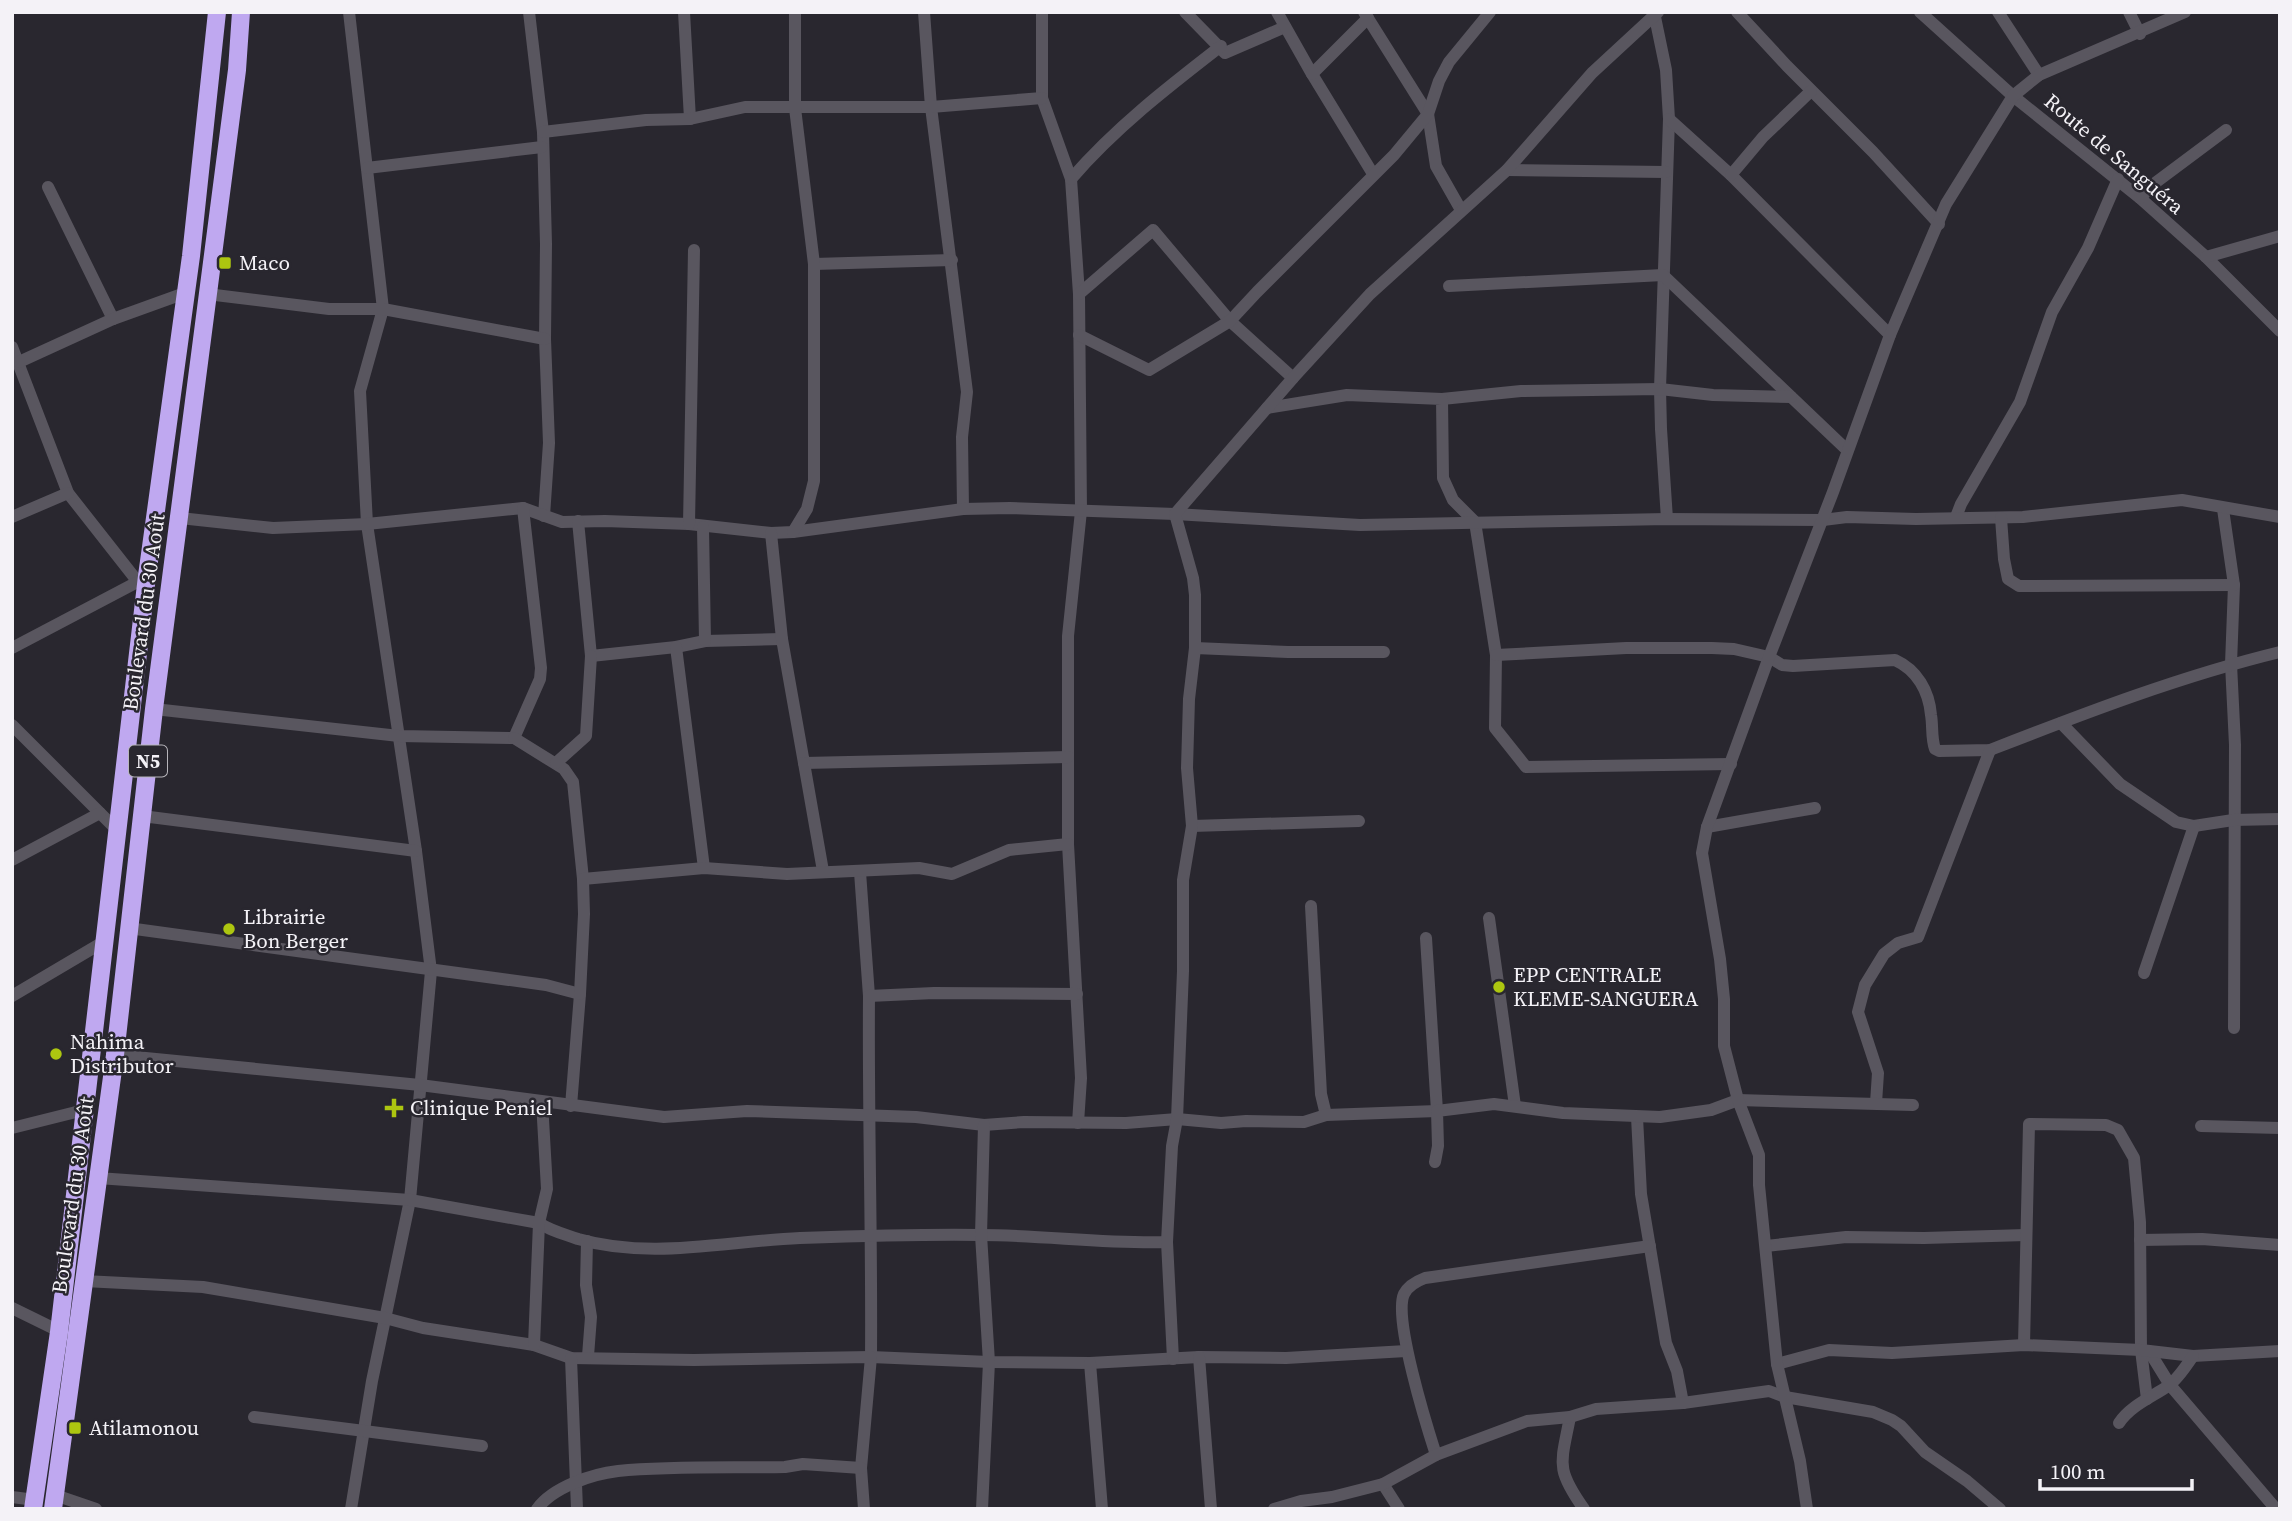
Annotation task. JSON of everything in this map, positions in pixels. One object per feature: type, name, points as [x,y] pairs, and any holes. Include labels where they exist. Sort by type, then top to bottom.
[{"type":"highway","name":"Boulevard du 30 Août","points":[[34,1505],[60,1332],[143,579],[185,293],[217,12]]},
{"type":"highway","name":"Boulevard du 30 Août","points":[[54,1502],[115,1055],[154,709],[237,71],[241,12]]},
{"type":"street","points":[[349,12],[383,309],[360,391],[367,524],[416,850],[431,971],[410,1200],[385,1318],[351,1509]]},
{"type":"street","points":[[529,12],[543,132],[549,443],[544,516]]},
{"type":"street","points":[[684,12],[690,119]]},
{"type":"street","points":[[793,533],[812,497],[814,481],[814,264],[795,108],[795,12]]},
{"type":"street","points":[[924,12],[931,107],[967,392],[962,437],[963,509]]},
{"type":"street","points":[[1042,12],[1042,98],[1071,179],[1079,294],[1080,511],[1068,636],[1068,844],[1081,1078],[1078,1123]]},
{"type":"street","points":[[1185,12],[1225,53],[1285,27]]},
{"type":"street","points":[[1278,12],[1373,174]]},
{"type":"street","points":[[1079,335],[1149,370],[1230,321],[1394,155],[1428,114],[1449,62],[1490,12]]},
{"type":"street","points":[[1737,12],[1939,224]]},
{"type":"street","name":"Route de Sanguéra","points":[[1920,12],[2013,96],[2140,198],[2206,257],[2280,331]]},
{"type":"street","points":[[1998,12],[2039,75]]},
{"type":"street","points":[[2129,12],[2140,33]]},
{"type":"street","points":[[1807,1509],[1800,1461],[1777,1364],[1759,1185],[1759,1155],[1738,1100],[1724,1046],[1724,999],[1720,958],[1702,853],[1707,827],[1890,335],[1946,204],[2013,96],[2039,75],[2185,12]]},
{"type":"street","points":[[1312,74],[1366,15],[1428,114],[1436,166],[1461,210]]},
{"type":"street","points":[[1657,15],[1666,69],[1669,119],[1660,389],[1667,519]]},
{"type":"street","points":[[1175,514],[1370,294],[1507,170],[1592,73],[1657,15]]},
{"type":"street","points":[[1071,179],[1137,112],[1221,46]]},
{"type":"street","points":[[1731,175],[1763,137],[1811,91]]},
{"type":"street","points":[[543,132],[646,120],[690,119],[745,107],[931,107],[1042,98]]},
{"type":"street","points":[[1669,119],[1731,175],[1890,335]]},
{"type":"street","points":[[2140,198],[2226,130]]},
{"type":"street","points":[[367,168],[542,147]]},
{"type":"street","points":[[1507,170],[1666,172]]},
{"type":"street","points":[[1956,517],[2020,402],[2052,312],[2088,248],[2118,179]]},
{"type":"street","points":[[48,187],[113,319]]},
{"type":"street","points":[[1079,294],[1153,230],[1230,321],[1293,378]]},
{"type":"street","points":[[2206,257],[2280,236]]},
{"type":"street","points":[[689,524],[694,250]]},
{"type":"street","points":[[814,264],[952,260]]},
{"type":"street","points":[[1449,286],[1663,275],[1847,450]]},
{"type":"street","points":[[19,362],[113,319],[185,293]]},
{"type":"street","points":[[207,294],[330,309],[383,309],[545,339]]},
{"type":"street","points":[[12,347],[68,493],[143,579],[12,648]]},
{"type":"street","points":[[1267,408],[1347,396],[1442,399],[1521,391],[1660,389],[1791,397]]},
{"type":"street","points":[[1442,399],[1443,478],[1453,500],[1475,522],[1496,655],[1495,728],[1526,767],[1731,764]]},
{"type":"street","points":[[12,517],[68,493]]},
{"type":"street","points":[[180,518],[273,528],[367,524],[523,508],[556,522],[689,524],[793,533],[963,509],[1175,514],[1360,526],[1667,519],[2001,518],[2182,500],[2280,517]]},
{"type":"street","points":[[514,738],[540,679],[541,668],[523,508]]},
{"type":"street","points":[[2223,509],[2234,585],[2231,664],[2235,745],[2234,1028]]},
{"type":"street","points":[[1173,1359],[1167,1242],[1172,1146],[1177,1119],[1183,971],[1183,880],[1192,826],[1187,768],[1189,699],[1195,648],[1193,578],[1175,514]]},
{"type":"street","points":[[2001,518],[2008,579],[2019,586],[2234,585]]},
{"type":"street","points":[[556,763],[586,736],[591,656],[578,521]]},
{"type":"street","points":[[703,527],[705,642]]},
{"type":"street","points":[[771,533],[782,639],[823,871]]},
{"type":"street","points":[[591,656],[705,642],[782,639]]},
{"type":"street","points":[[676,647],[704,867]]},
{"type":"street","points":[[1195,648],[1384,652]]},
{"type":"street","points":[[1496,655],[1626,648],[1712,648],[1734,649],[1793,666],[1895,660],[1910,667],[1917,676],[1931,712],[1936,749],[1939,751],[1990,750],[2231,664],[2280,652]]},
{"type":"street","points":[[154,709],[399,736],[514,738],[556,763],[568,774],[573,782],[584,914],[571,1106]]},
{"type":"street","points":[[2061,723],[2120,784],[2176,822],[2194,825],[2233,820],[2280,819]]},
{"type":"street","points":[[14,729],[117,830]]},
{"type":"street","points":[[1876,1103],[1878,1073],[1858,1012],[1865,985],[1884,954],[1898,943],[1918,937],[1990,750]]},
{"type":"street","points":[[804,763],[1068,757]]},
{"type":"street","points":[[1707,827],[1815,808]]},
{"type":"street","points":[[12,860],[100,813]]},
{"type":"street","points":[[142,816],[416,850]]},
{"type":"street","points":[[1192,826],[1359,821]]},
{"type":"street","points":[[2144,973],[2194,825]]},
{"type":"street","points":[[583,879],[704,867],[787,874],[919,868],[952,874],[1009,850],[1068,844]]},
{"type":"street","points":[[860,872],[869,996],[868,1116],[872,1237],[870,1357],[861,1468],[864,1509]]},
{"type":"street","points":[[1311,906],[1321,1094],[1326,1115]]},
{"type":"street","points":[[1489,918],[1515,1106]]},
{"type":"street","points":[[128,928],[546,985],[580,993]]},
{"type":"street","points":[[1426,938],[1437,1111],[1438,1146],[1435,1162]]},
{"type":"street","points":[[12,996],[105,942]]},
{"type":"street","points":[[869,996],[934,993],[1077,994]]},
{"type":"street","points":[[115,1055],[420,1085],[663,1117],[747,1111],[916,1117],[984,1125],[1024,1122],[1126,1123],[1177,1119],[1221,1123],[1304,1122],[1326,1115],[1437,1111],[1494,1104],[1563,1113],[1637,1117],[1660,1117],[1712,1110],[1738,1100],[1913,1105]]},
{"type":"street","points":[[534,1345],[539,1223],[547,1189],[542,1102]]},
{"type":"street","points":[[12,1128],[84,1110]]},
{"type":"street","points":[[1637,1117],[1641,1194],[1666,1343],[1683,1403]]},
{"type":"street","points":[[2024,1345],[2029,1124],[2106,1125],[2118,1129],[2134,1158],[2140,1222],[2147,1399]]},
{"type":"street","points":[[982,1509],[989,1362],[981,1235],[984,1125]]},
{"type":"street","points":[[2201,1126],[2280,1128]]},
{"type":"street","points":[[98,1178],[410,1200],[539,1223],[550,1230],[606,1247],[636,1249],[691,1249],[736,1242],[981,1235],[1167,1242]]},
{"type":"street","points":[[1766,1246],[1846,1237],[2026,1235]]},
{"type":"street","points":[[2140,1240],[2202,1239],[2280,1245]]},
{"type":"street","points":[[587,1241],[586,1286],[591,1317],[589,1356]]},
{"type":"street","points":[[1436,1455],[1406,1351],[1402,1299],[1409,1287],[1425,1278],[1650,1246]]},
{"type":"street","points":[[84,1281],[203,1287],[385,1318],[423,1328],[534,1345],[571,1358],[589,1356],[684,1360],[870,1357],[1090,1363],[1199,1357],[1286,1358],[1406,1351]]},
{"type":"street","points":[[12,1308],[77,1338]]},
{"type":"street","points":[[1777,1364],[1829,1350],[1892,1353],[2024,1345],[2193,1356],[2280,1351]]},
{"type":"street","points":[[2146,1351],[2170,1385],[2276,1509],[2280,1502]]},
{"type":"street","points":[[2119,1423],[2147,1399],[2170,1385],[2193,1356]]},
{"type":"street","points":[[1199,1357],[1210,1509]]},
{"type":"street","points":[[571,1358],[577,1509]]},
{"type":"street","points":[[1090,1363],[1102,1509]]},
{"type":"street","points":[[1275,1509],[1383,1484],[1436,1455],[1527,1421],[1570,1417],[1596,1409],[1683,1403],[1769,1391],[1785,1397],[1853,1408],[1892,1420],[1925,1452],[1967,1481],[2000,1509]]},
{"type":"street","points":[[254,1417],[482,1446]]},
{"type":"street","points":[[1570,1417],[1561,1463],[1571,1490],[1584,1509]]},
{"type":"street","points":[[537,1509],[550,1496],[576,1483],[617,1471],[785,1467],[803,1464],[861,1468]]},
{"type":"street","points":[[1383,1484],[1399,1509]]},
{"type":"street","points":[[12,1497],[34,1505]]},
{"type":"street","points":[[54,1502],[96,1509]]},
{"type":"place","name":"Maco","points":[[225,263]]},
{"type":"place","name":"Librairie Bon Berger","points":[[229,929]]},
{"type":"place","name":"EPP CENTRALE KLEME-SANGUERA","points":[[1499,987]]},
{"type":"place","name":"Nahima Distributor","points":[[56,1054]]},
{"type":"place","name":"Clinique Peniel","points":[[394,1108]]},
{"type":"place","name":"Atilamonou","points":[[75,1428]]}]
